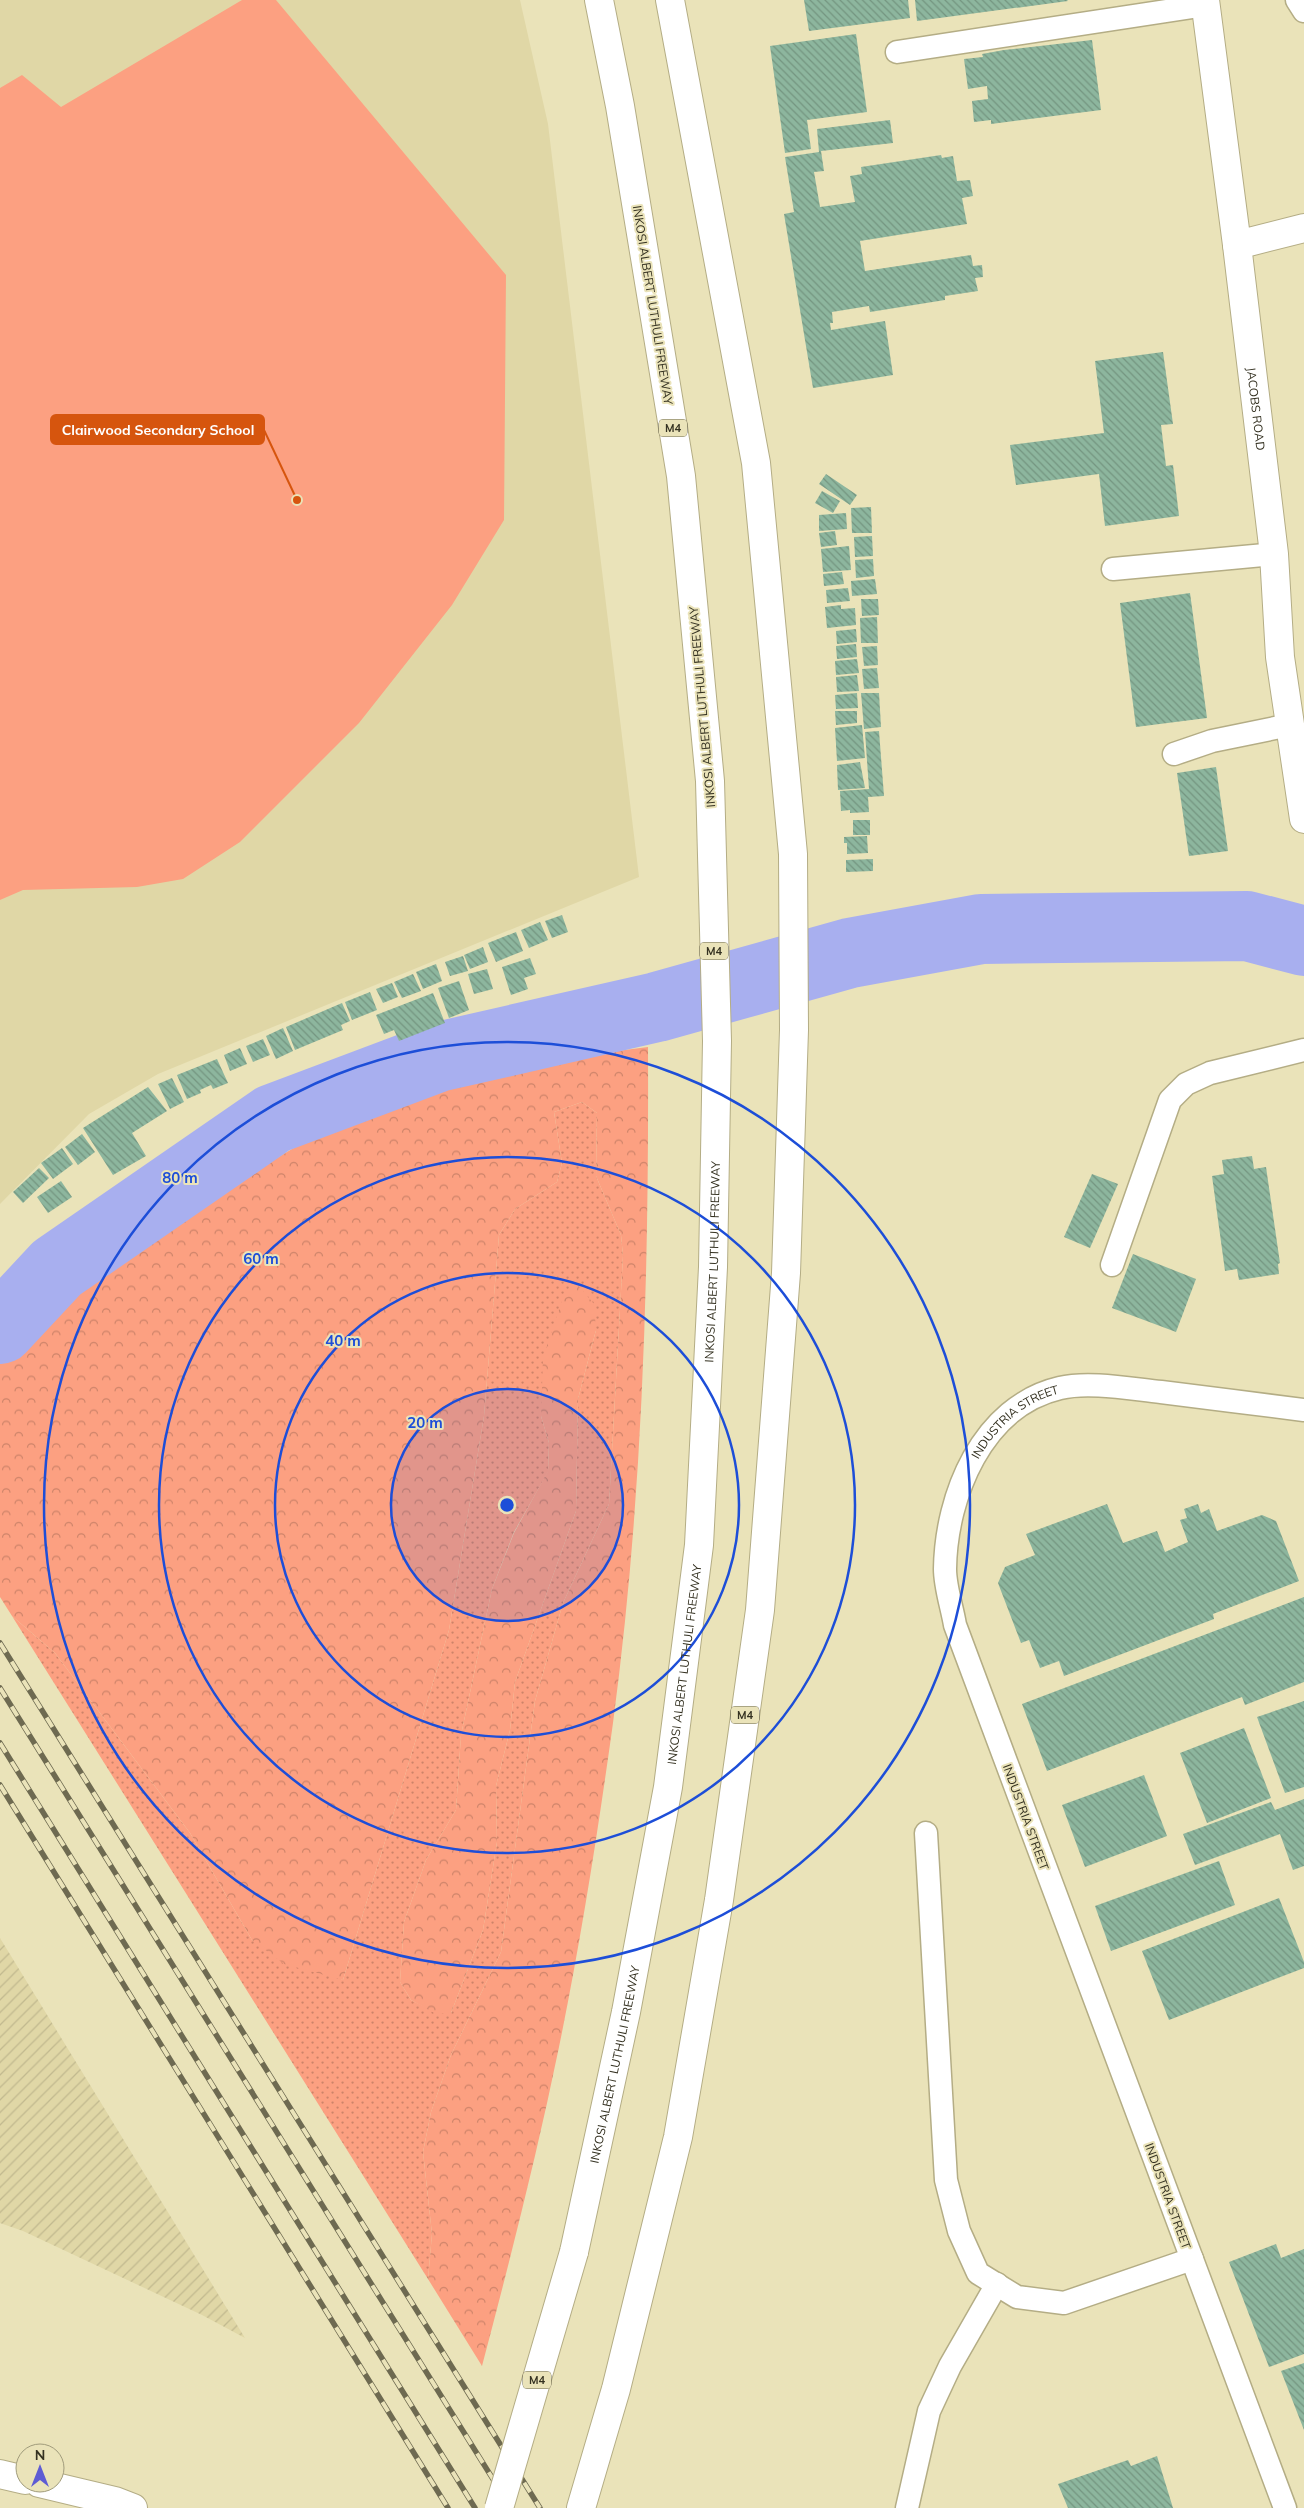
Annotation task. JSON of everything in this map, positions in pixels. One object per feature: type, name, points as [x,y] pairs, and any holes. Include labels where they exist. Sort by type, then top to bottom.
[{"type":"main road","name":"INKOSI ALBERT LUTHULI FREEWAY","points":[[499,2508],[574,2252],[626,2012],[668,1788],[699,1545],[713,1267],[717,1041],[710,781],[681,476],[620,106],[599,0]]},
{"type":"main road","name":"M4","points":[[581,2508],[616,2388],[678,2137],[719,1900],[760,1610],[786,1273],[794,1030],[793,854],[756,463],[670,0]]},
{"type":"main road","name":"JACOBS ROAD","points":[[1206,2],[1274,554],[1280,657],[1304,818]]},
{"type":"main road","points":[[1237,245],[1304,228]]},
{"type":"main road","points":[[0,2474],[15,2478]]},
{"type":"main road","points":[[65,2489],[115,2501],[133,2508]]},
{"type":"lane","points":[[1297,0],[1304,12]]},
{"type":"lane","points":[[897,52],[1206,2]]},
{"type":"lane","points":[[1112,569],[1274,554]]},
{"type":"lane","points":[[1174,754],[1212,741],[1290,725]]},
{"type":"lane","points":[[1112,1265],[1170,1100],[1186,1084],[1210,1073],[1304,1050]]},
{"type":"lane","name":"INDUSTRIA STREET","points":[[1285,2508],[955,1625],[945,1571],[949,1524],[965,1474],[983,1443],[1018,1405],[1060,1387],[1106,1386],[1304,1410]]},
{"type":"lane","points":[[926,1833],[946,2180],[959,2231],[978,2273],[1017,2297],[1064,2303],[1192,2259]]},
{"type":"lane","points":[[907,2508],[928,2411],[950,2366],[997,2284]]},
{"type":"shaded area","points":[[0,0],[520,0],[548,124],[639,877],[158,1074],[89,1114],[0,1204]]},
{"type":"shaded area","points":[[0,1938],[245,2338],[202,2315],[23,2231],[0,2223]]},
{"type":"green space","points":[[242,0],[276,0],[506,275],[504,520],[452,605],[359,723],[240,842],[183,879],[137,887],[23,890],[0,900],[0,88],[22,75],[61,107]]},
{"type":"green space","points":[[648,1047],[645,1301],[638,1470],[623,1639],[613,1723],[589,1885],[559,2047],[523,2207],[482,2366],[428,2279],[432,2234],[423,2152],[431,2112],[451,2055],[501,1952],[535,1701],[563,1603],[609,1504],[623,1256],[621,1235],[596,1176],[597,1113],[582,1102],[554,1112],[562,1163],[557,1182],[515,1209],[499,1235],[484,1416],[449,1630],[343,1980],[284,1964],[252,1940],[190,1833],[55,1653],[12,1616],[0,1597],[0,1356],[21,1337],[211,1197],[319,1133],[432,1085],[539,1061]]},
{"type":"green space","points":[[582,1102],[597,1113],[596,1176],[621,1235],[623,1256],[609,1504],[563,1603],[535,1701],[501,1952],[451,2055],[431,2112],[423,2152],[432,2234],[428,2279],[12,1616],[55,1653],[190,1833],[252,1940],[343,1980],[449,1630],[484,1416],[499,1235],[515,1209],[557,1182],[562,1163],[554,1112]],"holes":[[[596,1330],[578,1399],[576,1511],[515,1682],[510,1730],[496,1786],[497,1842],[483,1930],[451,2013],[423,2006],[411,2000],[400,1982],[404,1922],[426,1860],[456,1810],[461,1735],[492,1589],[514,1532],[548,1472],[549,1443],[541,1416]]]},
{"type":"green space","points":[[577,1284],[594,1304],[596,1330],[578,1399],[576,1511],[515,1682],[510,1730],[496,1786],[497,1842],[483,1930],[451,2013],[436,2014],[411,2000],[400,1982],[404,1922],[426,1860],[456,1810],[461,1735],[492,1589],[514,1533],[548,1471],[549,1443],[541,1416],[543,1358],[565,1291]]},
{"type":"building","points":[[804,0],[908,0],[910,18],[809,31]]},
{"type":"building","points":[[915,0],[1067,0],[1068,1],[917,21]]},
{"type":"building","points":[[856,34],[867,112],[807,120],[811,149],[785,153],[770,46]]},
{"type":"building","points":[[1092,40],[1101,110],[991,124],[991,120],[974,122],[972,101],[988,99],[987,86],[968,89],[964,59],[983,57],[982,54],[1004,50]]},
{"type":"building","points":[[890,120],[893,143],[821,151],[824,171],[814,172],[820,207],[855,202],[850,176],[862,174],[861,167],[941,155],[942,158],[953,156],[957,181],[970,180],[973,196],[962,198],[967,224],[860,241],[865,271],[971,255],[973,266],[982,265],[983,277],[975,278],[978,291],[945,296],[945,300],[870,312],[869,306],[832,312],[833,323],[830,323],[831,330],[885,321],[893,375],[813,388],[784,214],[794,212],[785,157],[819,152],[817,129]]},
{"type":"building","points":[[1163,352],[1173,424],[1161,425],[1166,466],[1173,465],[1179,516],[1105,526],[1099,474],[1016,485],[1010,445],[1104,433],[1095,361]]},
{"type":"building","points":[[826,474],[857,495],[850,505],[819,484]]},
{"type":"building","points":[[822,491],[840,501],[833,513],[815,503]]},
{"type":"building","points":[[871,507],[872,533],[852,533],[851,508]]},
{"type":"building","points":[[846,513],[847,529],[819,531],[819,515]]},
{"type":"building","points":[[835,531],[837,545],[821,547],[819,533]]},
{"type":"building","points":[[872,536],[873,556],[855,557],[854,537]]},
{"type":"building","points":[[849,546],[851,570],[823,572],[821,549]]},
{"type":"building","points":[[873,559],[874,576],[856,578],[855,560]]},
{"type":"building","points":[[842,572],[844,584],[824,586],[823,574]]},
{"type":"building","points":[[875,579],[877,594],[852,596],[851,581]]},
{"type":"building","points":[[848,588],[850,601],[827,603],[826,590]]},
{"type":"building","points":[[1190,593],[1207,718],[1136,727],[1120,603]]},
{"type":"building","points":[[861,599],[878,599],[879,615],[862,616]]},
{"type":"building","points":[[841,605],[841,609],[855,608],[856,625],[827,628],[825,607]]},
{"type":"building","points":[[877,617],[878,643],[861,643],[860,618]]},
{"type":"building","points":[[856,629],[857,642],[837,644],[836,631]]},
{"type":"building","points":[[856,644],[857,657],[837,659],[836,646]]},
{"type":"building","points":[[877,646],[878,665],[864,666],[862,647]]},
{"type":"building","points":[[857,659],[859,673],[836,675],[835,661]]},
{"type":"building","points":[[877,668],[879,688],[864,689],[862,669]]},
{"type":"building","points":[[857,675],[859,691],[837,692],[836,677]]},
{"type":"building","points":[[857,693],[858,708],[836,709],[835,695]]},
{"type":"building","points":[[861,693],[879,693],[881,727],[864,729]]},
{"type":"building","points":[[835,711],[857,711],[857,723],[836,725]]},
{"type":"building","points":[[862,725],[865,758],[837,761],[835,728]]},
{"type":"building","points":[[879,731],[884,796],[868,797],[869,812],[850,813],[850,810],[841,811],[840,791],[869,789],[865,732]]},
{"type":"building","points":[[860,762],[865,788],[838,790],[837,765]]},
{"type":"building","points":[[1216,767],[1228,851],[1189,856],[1177,773]]},
{"type":"building","points":[[853,820],[870,820],[870,835],[853,835]]},
{"type":"building","points":[[867,836],[868,853],[847,854],[847,843],[844,843],[844,837]]},
{"type":"building","points":[[873,859],[873,871],[846,872],[846,860]]},
{"type":"building","points":[[562,915],[568,932],[552,938],[545,921]]},
{"type":"building","points":[[540,922],[548,940],[529,948],[521,930]]},
{"type":"building","points":[[516,932],[523,951],[496,962],[488,943]]},
{"type":"building","points":[[483,947],[488,962],[470,969],[464,955]]},
{"type":"building","points":[[463,956],[468,971],[450,976],[445,962]]},
{"type":"building","points":[[530,958],[536,974],[524,978],[528,989],[511,995],[502,967]]},
{"type":"building","points":[[436,964],[442,981],[423,989],[416,972]]},
{"type":"building","points":[[487,969],[493,989],[474,994],[468,974]]},
{"type":"building","points":[[413,974],[421,991],[402,998],[394,982]]},
{"type":"building","points":[[459,981],[469,1010],[449,1018],[438,988]]},
{"type":"building","points":[[392,983],[398,997],[383,1003],[376,989]]},
{"type":"building","points":[[370,992],[377,1010],[352,1020],[345,1002]]},
{"type":"building","points":[[433,993],[445,1023],[399,1041],[394,1030],[384,1034],[376,1015]]},
{"type":"building","points":[[342,1003],[350,1021],[341,1025],[343,1030],[295,1050],[286,1027]]},
{"type":"building","points":[[283,1028],[293,1051],[276,1059],[266,1036]]},
{"type":"building","points":[[263,1039],[270,1055],[253,1062],[246,1046]]},
{"type":"building","points":[[240,1048],[247,1064],[230,1071],[224,1055]]},
{"type":"building","points":[[217,1059],[228,1083],[213,1089],[211,1085],[200,1090],[201,1093],[187,1099],[177,1075]]},
{"type":"building","points":[[172,1078],[184,1102],[170,1109],[158,1084]]},
{"type":"building","points":[[148,1087],[167,1111],[132,1133],[146,1156],[113,1175],[83,1128]]},
{"type":"building","points":[[82,1134],[95,1152],[78,1165],[65,1147]]},
{"type":"building","points":[[62,1148],[73,1164],[53,1179],[41,1163]]},
{"type":"building","points":[[1252,1156],[1254,1169],[1266,1167],[1280,1263],[1278,1264],[1279,1274],[1239,1280],[1237,1269],[1225,1271],[1212,1176],[1224,1174],[1222,1160]]},
{"type":"building","points":[[39,1168],[49,1178],[23,1203],[13,1192]]},
{"type":"building","points":[[1092,1174],[1118,1184],[1090,1248],[1064,1237]]},
{"type":"building","points":[[61,1181],[72,1197],[48,1213],[37,1197]]},
{"type":"building","points":[[1133,1254],[1196,1279],[1176,1332],[1112,1308]]},
{"type":"building","points":[[1107,1504],[1123,1543],[1157,1531],[1165,1552],[1188,1542],[1180,1520],[1187,1518],[1184,1509],[1198,1504],[1201,1513],[1209,1509],[1217,1531],[1262,1515],[1276,1521],[1299,1581],[1213,1614],[1214,1619],[1064,1676],[1059,1661],[1040,1668],[1029,1640],[1021,1643],[998,1583],[1005,1567],[1035,1555],[1026,1534]]},
{"type":"building","points":[[1304,1597],[1304,1682],[1245,1705],[1242,1697],[1047,1771],[1022,1704]]},
{"type":"building","points":[[1304,1701],[1304,1787],[1285,1793],[1257,1717]]},
{"type":"building","points":[[1244,1728],[1271,1798],[1207,1823],[1180,1753]]},
{"type":"building","points":[[1144,1775],[1167,1836],[1085,1867],[1062,1805]]},
{"type":"building","points":[[1304,1799],[1304,1866],[1293,1870],[1280,1834],[1195,1865],[1183,1834],[1271,1802],[1275,1810]]},
{"type":"building","points":[[1219,1861],[1235,1905],[1111,1951],[1095,1906]]},
{"type":"building","points":[[1279,1898],[1304,1962],[1304,1968],[1169,2020],[1142,1951]]},
{"type":"building","points":[[1276,2244],[1281,2258],[1304,2249],[1304,2354],[1269,2367],[1229,2262]]},
{"type":"building","points":[[1304,2363],[1304,2430],[1281,2371]]},
{"type":"building","points":[[1157,2456],[1173,2508],[1068,2508],[1058,2484],[1128,2460],[1131,2466]]},
{"type":"waterway","points":[[0,1329],[57,1268],[273,1119],[438,1057],[657,1007],[850,953],[981,929],[1247,926],[1304,941]]},
{"type":"railway","points":[[0,1643],[540,2508]]},
{"type":"railway","points":[[0,1688],[511,2508]]},
{"type":"railway","points":[[0,1743],[475,2508]]},
{"type":"railway","points":[[0,1785],[448,2508]]},
{"type":"place","name":"Clairwood Secondary School","points":[[297,500]]}]
